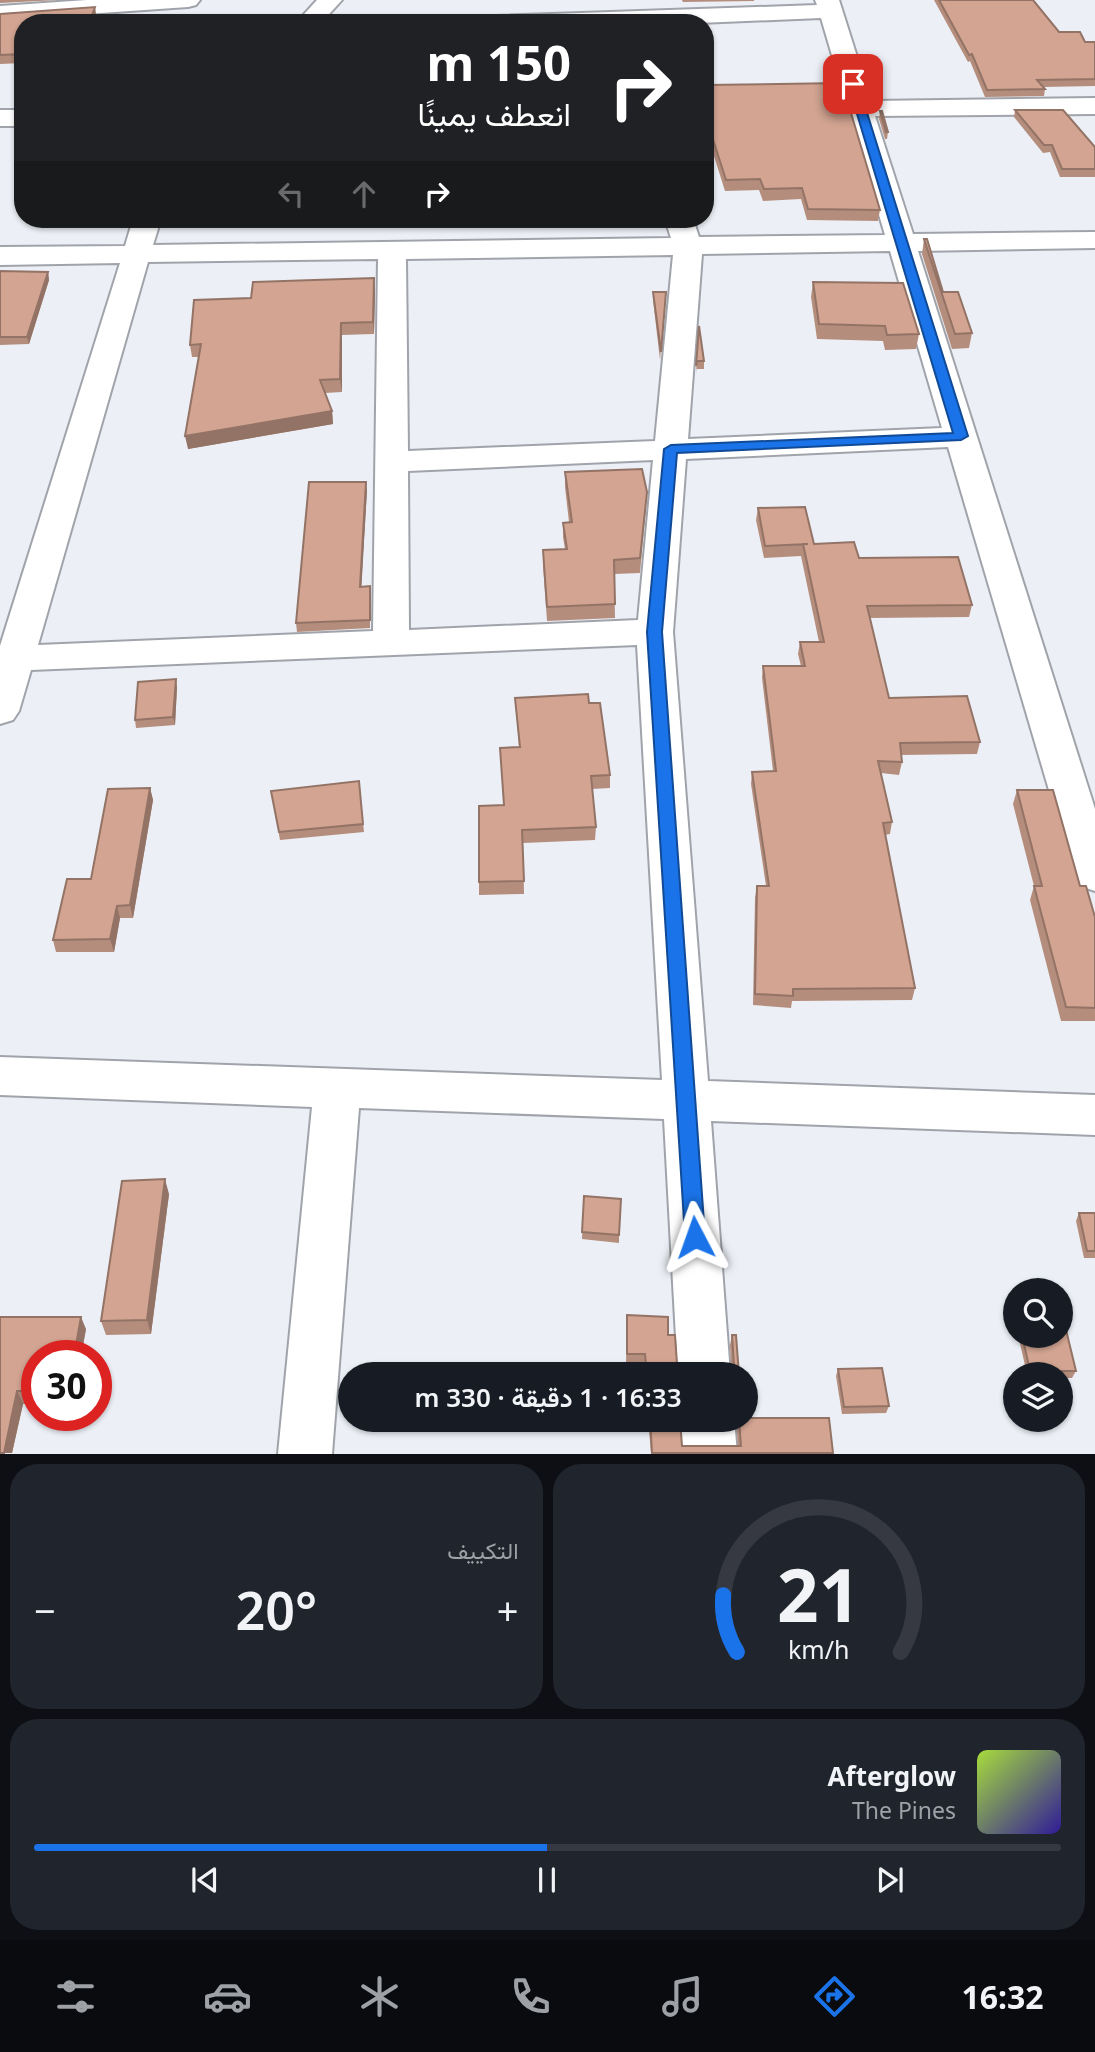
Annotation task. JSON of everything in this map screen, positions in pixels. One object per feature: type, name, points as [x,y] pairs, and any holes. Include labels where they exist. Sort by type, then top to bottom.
[{"type":"street","points":[[0,13],[42,5],[188,0]]},
{"type":"street","points":[[317,14],[330,0]]},
{"type":"street","points":[[692,14],[829,6],[1095,875]]},
{"type":"street","points":[[861,109],[1095,106]]},
{"type":"street","points":[[0,711],[8,660],[144,228]]},
{"type":"street","points":[[684,233],[671,449],[655,632],[703,1362]]},
{"type":"street","points":[[0,256],[392,251],[684,233],[902,244],[1095,240]]},
{"type":"street","points":[[391,643],[392,251]]},
{"type":"street","points":[[392,462],[961,436]]},
{"type":"street","points":[[8,660],[655,632]]},
{"type":"street","points":[[0,1076],[1095,1115]]},
{"type":"street","points":[[305,1454],[337,1088]]},
{"type":"street","points":[[708,1432],[710,1454]]},
{"type":"building","points":[[939,0],[1033,0],[1059,32],[1080,32],[1085,42],[1095,42],[1095,79],[1037,80],[1045,89],[987,90],[972,54],[969,55]]},
{"type":"building","points":[[95,7],[92,14],[14,14],[14,54],[0,55],[0,14]]},
{"type":"building","points":[[842,83],[880,210],[808,209],[802,188],[764,189],[760,179],[726,180],[714,143],[714,85]]},
{"type":"building","points":[[1015,110],[1063,110],[1095,147],[1095,169],[1062,169],[1052,145],[1044,145]]},
{"type":"building","points":[[882,111],[888,132],[886,132]]},
{"type":"building","points":[[924,239],[927,239],[943,292],[958,292],[972,333],[955,334]]},
{"type":"building","points":[[0,271],[48,272],[27,337],[0,337]]},
{"type":"building","points":[[374,278],[373,322],[341,323],[340,379],[320,380],[332,411],[185,436],[201,344],[190,345],[194,300],[251,298],[253,282]]},
{"type":"building","points":[[813,282],[903,283],[919,334],[887,335],[885,326],[819,324]]},
{"type":"building","points":[[653,292],[666,292],[661,352]]},
{"type":"building","points":[[699,326],[704,361],[697,361],[696,366]]},
{"type":"building","points":[[642,469],[647,492],[640,558],[614,560],[615,604],[547,607],[543,550],[567,549],[563,523],[572,522],[565,472]]},
{"type":"building","points":[[309,482],[366,482],[360,587],[370,586],[370,620],[296,623]]},
{"type":"building","points":[[805,507],[814,544],[854,542],[859,558],[958,557],[972,605],[867,606],[889,698],[967,696],[980,742],[900,743],[902,762],[878,761],[892,822],[883,823],[915,988],[793,989],[793,996],[755,994],[757,886],[769,886],[752,772],[776,771],[763,666],[805,666],[800,642],[824,642],[803,544],[765,546],[758,508]]},
{"type":"building","points":[[176,679],[173,717],[135,720],[138,682]]},
{"type":"building","points":[[588,694],[589,703],[600,703],[610,775],[591,776],[596,827],[522,830],[524,881],[479,882],[479,806],[504,805],[500,748],[520,747],[515,698]]},
{"type":"building","points":[[359,781],[363,824],[279,832],[271,791]]},
{"type":"building","points":[[150,788],[130,905],[117,906],[110,939],[53,940],[67,879],[91,879],[108,789]]},
{"type":"building","points":[[1017,790],[1053,790],[1080,886],[1086,886],[1095,917],[1095,1008],[1066,1007],[1034,886],[1042,886]]},
{"type":"building","points":[[165,1179],[147,1320],[101,1321],[122,1181]]},
{"type":"building","points":[[584,1196],[621,1199],[619,1235],[582,1232]]},
{"type":"building","points":[[1079,1213],[1095,1213],[1095,1251],[1087,1251]]},
{"type":"building","points":[[627,1315],[668,1317],[668,1335],[675,1335],[677,1362],[646,1362],[645,1354],[627,1354]]},
{"type":"building","points":[[0,1317],[81,1317],[77,1340],[21,1340],[21,1391],[17,1391],[4,1453],[0,1453]]},
{"type":"building","points":[[732,1335],[736,1335],[738,1362],[734,1362]]},
{"type":"building","points":[[1025,1348],[1070,1348],[1076,1371],[1073,1371],[1073,1362],[1028,1362]]},
{"type":"building","points":[[882,1368],[889,1406],[844,1407],[838,1369]]},
{"type":"building","points":[[758,1418],[829,1418],[833,1453],[652,1453],[651,1432],[681,1432],[682,1446],[741,1446],[740,1432],[758,1432]]},
{"type":"route","points":[[695,1237],[655,632],[671,449],[961,436],[853,84]]}]
